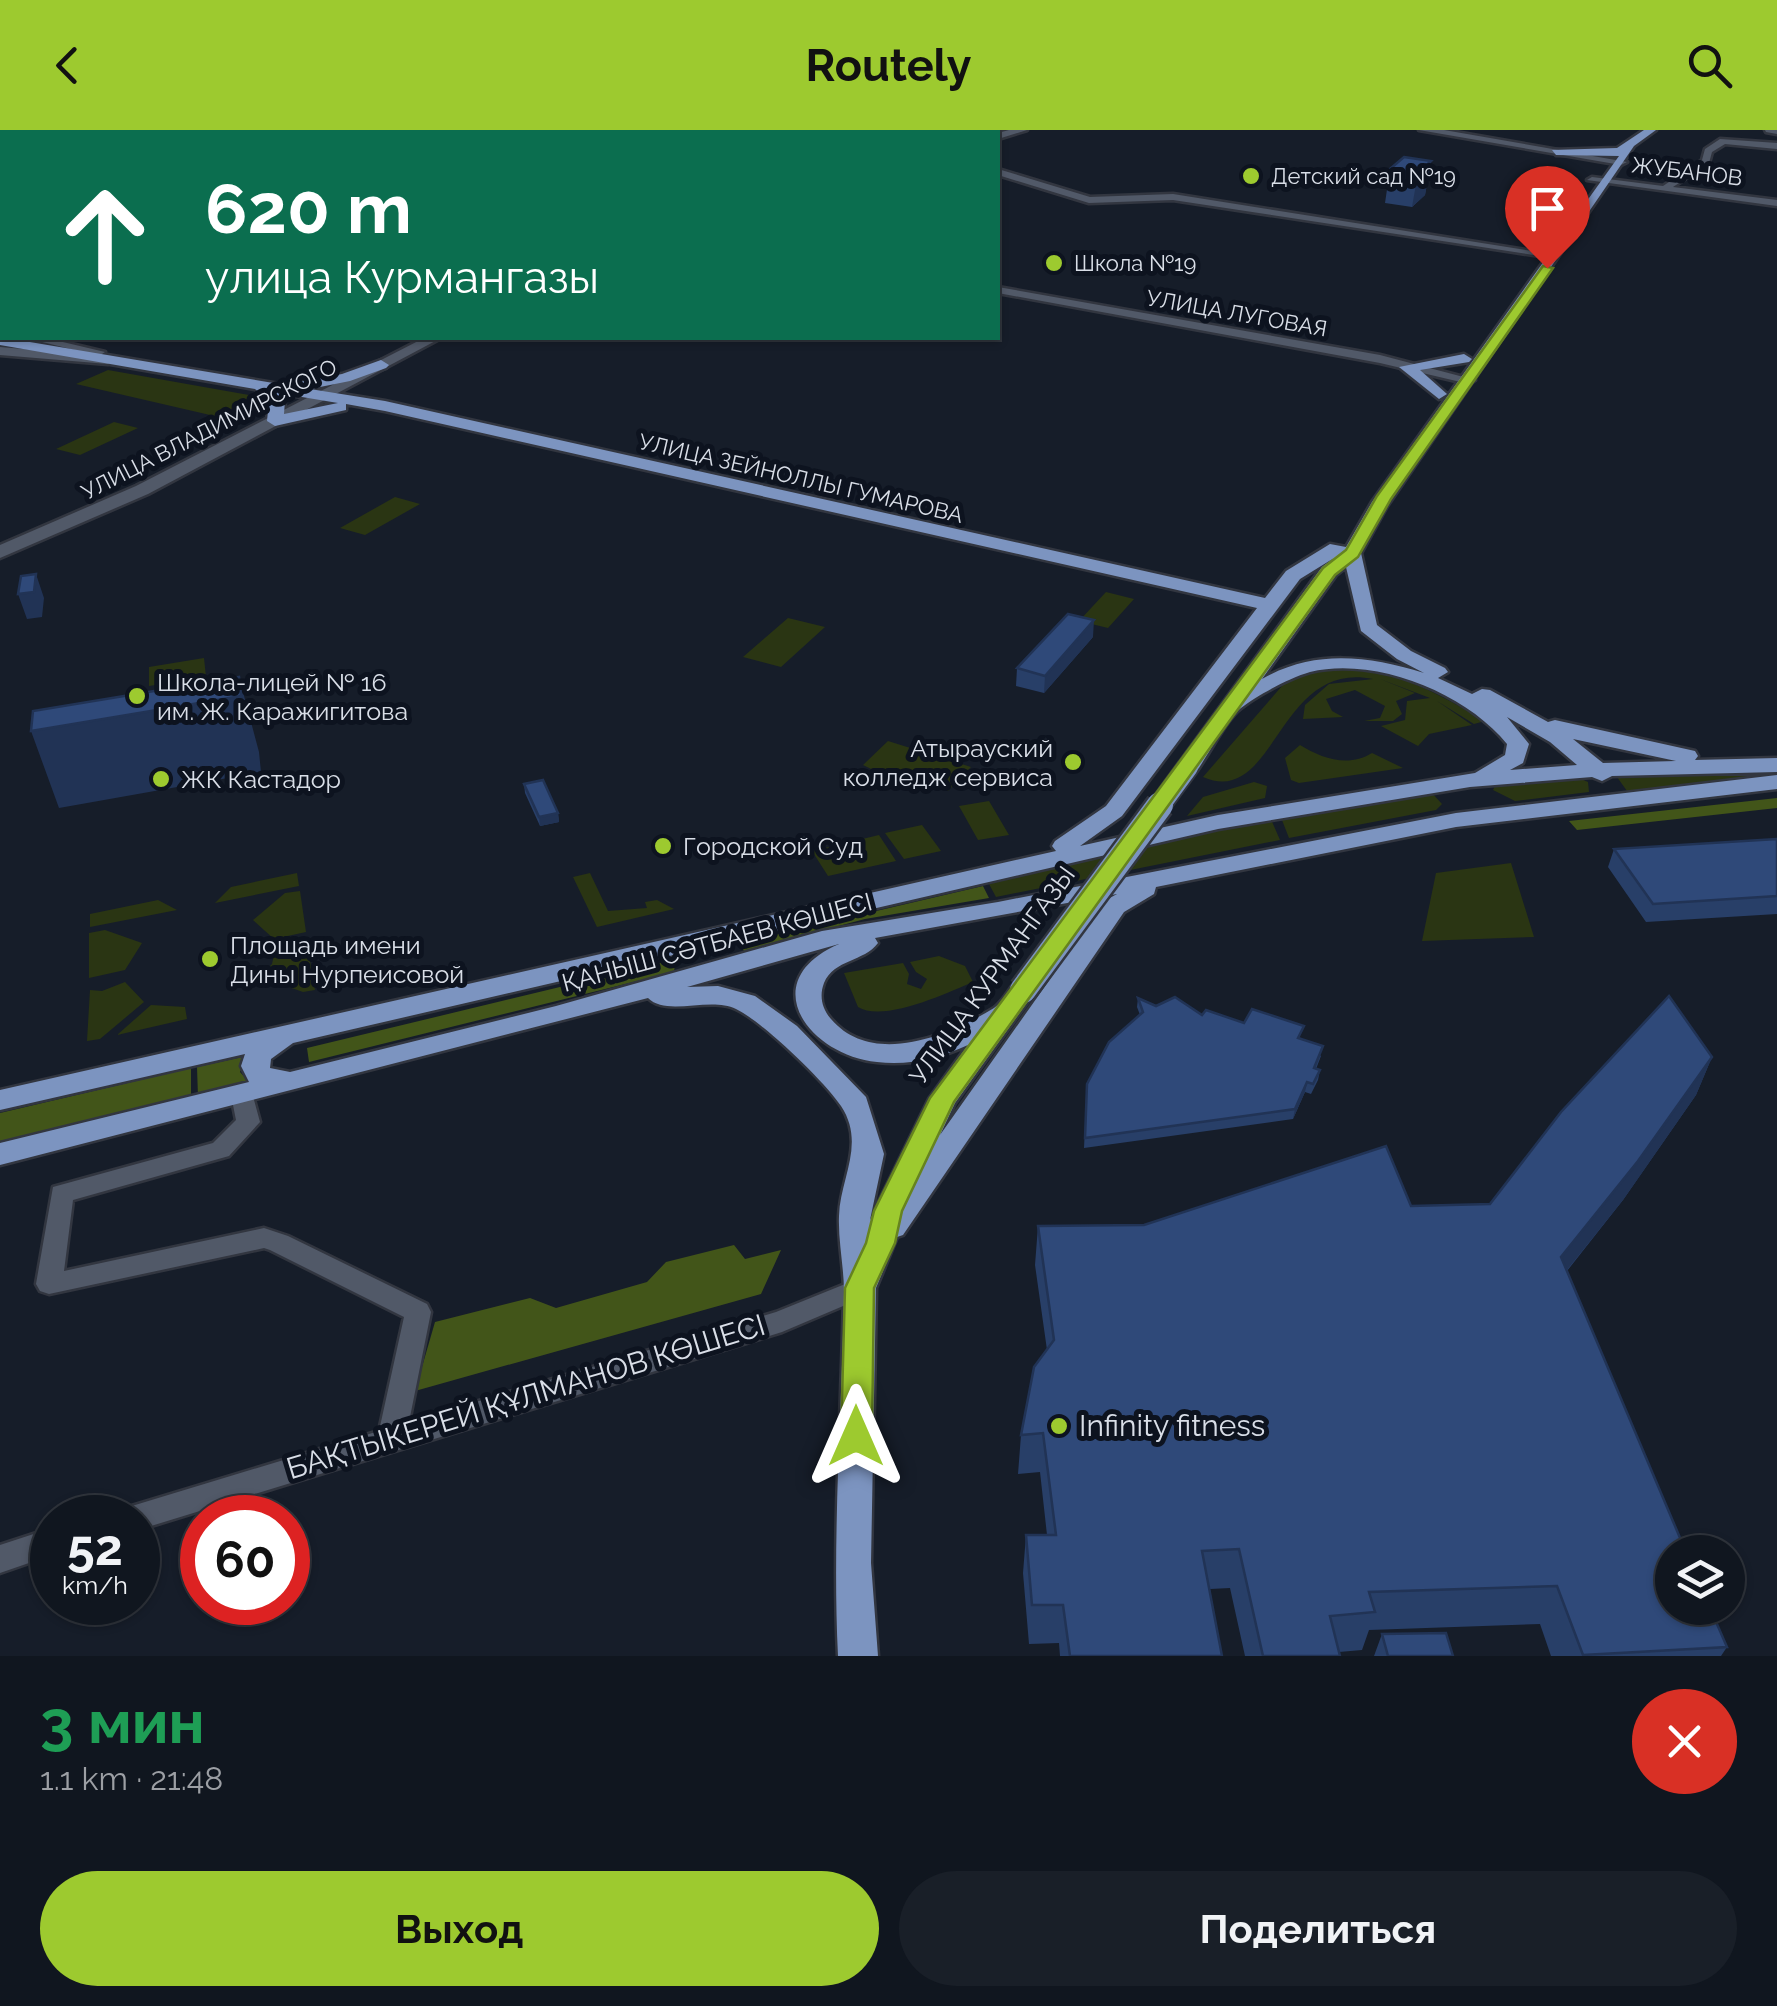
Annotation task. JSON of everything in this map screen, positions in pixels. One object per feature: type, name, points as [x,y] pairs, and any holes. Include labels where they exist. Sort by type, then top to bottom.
[{"type":"main road","name":"УЛИЦА КУРМАНГАЗЫ","points":[[1432,418],[1451,376],[1540,253],[1611,165],[1651,130]]},
{"type":"main road","points":[[1556,152],[1611,165]]},
{"type":"main road","points":[[1556,152],[1611,165]]},
{"type":"main road","name":"УЛИЦА КУРМАНГАЗЫ","points":[[858,1656],[852,1563],[860,1288],[880,1243],[888,1211],[943,1098],[1188,768],[1344,551],[1373,501],[1432,418],[1469,380],[1611,165]]},
{"type":"main road","points":[[0,341],[33,342],[260,385],[322,383],[382,366]]},
{"type":"main road","points":[[1407,367],[1464,359]]},
{"type":"main road","points":[[382,366],[368,386],[372,397],[385,406]]},
{"type":"main road","points":[[1407,367],[1440,394]]},
{"type":"main road","points":[[260,385],[277,400],[275,421],[326,408],[385,406]]},
{"type":"main road","name":"УЛИЦА ЗЕЙНОЛЛЫ ГУМАРОВА","points":[[260,385],[385,406],[1268,606]]},
{"type":"main road","points":[[1028,862],[1080,840],[1114,811],[1292,576],[1344,551],[1368,626],[1404,655],[1518,713],[1598,770],[1614,792],[1609,800]]},
{"type":"main road","points":[[1228,709],[1286,674],[1312,665],[1344,662],[1391,670],[1486,710],[1511,731],[1518,744],[1515,758],[1495,772],[1470,780]]},
{"type":"main road","points":[[1518,713],[1630,747],[1776,766]]},
{"type":"main road","name":"ҚАНЫШ СӘТБАЕВ КӨШЕСІ","points":[[0,1100],[1164,832],[1470,780],[1598,770],[1776,766]]},
{"type":"main road","name":"ҚАНЫШ СӘТБАЕВ КӨШЕСІ","points":[[0,1154],[557,1015],[822,940],[998,910],[1456,820],[1777,782]]},
{"type":"main road","points":[[1422,786],[1454,796],[1461,810],[1456,820]]},
{"type":"main road","points":[[880,1243],[952,1147],[1115,906],[1175,876]]},
{"type":"main road","points":[[998,910],[846,948],[824,962],[812,978],[805,999],[808,1016],[822,1032],[848,1047],[878,1054],[941,1046],[1017,999]]},
{"type":"main road","points":[[662,948],[678,952],[684,966],[676,979]]},
{"type":"main road","points":[[557,1015],[660,996],[718,995],[744,1002],[786,1034],[843,1086],[866,1129],[869,1154],[853,1235],[860,1288]]},
{"type":"main road","points":[[294,1033],[269,1045],[259,1054],[255,1066],[260,1077],[300,1081]]},
{"type":"street","points":[[1424,130],[1556,152]]},
{"type":"street","points":[[1769,130],[1777,132]]},
{"type":"street","points":[[1667,187],[1706,161],[1708,151],[1723,141],[1777,146]]},
{"type":"street","name":"ЖУБАНОВ","points":[[1611,165],[1667,187],[1777,203]]},
{"type":"street","points":[[1000,173],[1088,200],[1174,197],[1540,253]]},
{"type":"street","name":"УЛИЦА ЛУГОВАЯ","points":[[1000,290],[1469,380]]},
{"type":"street","name":"УЛИЦА ВЛАДИМИРСКОГО","points":[[4,547],[79,521],[430,340]]},
{"type":"street","points":[[0,352],[115,360]]},
{"type":"street","points":[[243,1095],[248,1122],[221,1150],[62,1194],[49,1284],[252,1240],[279,1243],[418,1312],[392,1436]]},
{"type":"street","name":"БАҚТЫКЕРЕЙ ҚҰЛМАНОВ КӨШЕСІ","points":[[160,1509],[782,1320],[860,1288]]},
{"type":"street","points":[[0,1559],[30,1549]]},
{"type":"green space","points":[[108,370],[260,397],[270,405],[236,421],[76,384]]},
{"type":"green space","points":[[114,422],[138,428],[80,455],[56,449]]},
{"type":"green space","points":[[395,497],[420,504],[365,535],[340,528]]},
{"type":"green space","points":[[1106,592],[1134,599],[1108,628],[1079,621]]},
{"type":"green space","points":[[788,618],[825,627],[781,667],[743,657]]},
{"type":"green space","points":[[204,658],[206,677],[149,686],[149,667]]},
{"type":"green space","points":[[1321,667],[1368,671],[1407,681],[1485,721],[1474,724],[1437,701],[1472,725],[1429,734],[1418,746],[1381,726],[1405,720],[1407,701],[1430,698],[1380,679],[1415,693],[1396,701],[1402,714],[1393,721],[1364,721],[1380,718],[1385,706],[1355,690],[1326,699],[1332,711],[1343,717],[1303,719],[1305,705],[1328,685],[1316,690],[1296,710],[1247,772],[1227,781],[1203,777],[1288,679]],"holes":[[[1341,679],[1373,679],[1330,684]]]},
{"type":"green space","points":[[888,741],[971,767],[948,791],[907,778],[926,786],[912,789],[863,765]]},
{"type":"green space","points":[[1300,745],[1335,760],[1354,760],[1372,753],[1403,768],[1299,783],[1291,780],[1285,758]]},
{"type":"green space","points":[[1777,775],[1777,779],[1627,791],[1617,777]]},
{"type":"green space","points":[[1574,776],[1588,782],[1589,792],[1515,801],[1493,790],[1497,782]]},
{"type":"green space","points":[[1254,782],[1267,786],[1265,798],[1187,816],[1203,797]]},
{"type":"green space","points":[[1431,792],[1442,804],[1436,810],[1289,838],[1280,815]]},
{"type":"green space","points":[[1777,798],[1777,808],[1577,830],[1569,821]]},
{"type":"green space","points":[[989,801],[1009,835],[978,840],[959,806]]},
{"type":"green space","points":[[1270,817],[1280,840],[996,897],[989,884]]},
{"type":"green space","points":[[922,825],[941,851],[904,859],[885,833]]},
{"type":"green space","points":[[879,835],[896,861],[828,876],[812,851]]},
{"type":"green space","points":[[1511,863],[1534,937],[1422,941],[1436,873]]},
{"type":"green space","points":[[297,873],[299,886],[215,903],[231,887]]},
{"type":"green space","points":[[590,873],[608,911],[647,908],[645,902],[657,900],[674,909],[597,927],[573,877]]},
{"type":"green space","points":[[983,886],[989,898],[865,919],[744,951],[739,943]]},
{"type":"green space","points":[[300,891],[306,932],[274,939],[253,920],[285,893]]},
{"type":"green space","points":[[158,900],[177,910],[90,927],[90,914]]},
{"type":"green space","points":[[105,930],[142,943],[125,970],[89,978],[89,933]]},
{"type":"green space","points":[[307,943],[315,990],[303,992],[260,977],[272,964],[275,950]]},
{"type":"green space","points":[[939,956],[965,966],[973,982],[899,1009],[869,1011],[858,1007],[844,973],[903,963],[909,974],[907,984],[921,989],[927,979],[910,962]]},
{"type":"green space","points":[[668,961],[675,964],[674,972],[309,1062],[307,1048]]},
{"type":"green space","points":[[125,982],[144,1002],[100,1039],[87,1041],[90,990],[102,991]]},
{"type":"green space","points":[[151,1005],[185,1007],[187,1019],[117,1035]]},
{"type":"green space","points":[[247,1056],[240,1072],[252,1085],[198,1097],[197,1067]]},
{"type":"green space","points":[[191,1068],[191,1099],[0,1144],[0,1113]]},
{"type":"green space","points":[[734,1245],[745,1259],[781,1250],[761,1294],[415,1391],[435,1322],[530,1298],[556,1308],[647,1282],[666,1262]]},
{"type":"building","points":[[1404,157],[1431,161],[1418,173],[1390,169]]},
{"type":"building","points":[[36,574],[34,592],[18,594],[21,576]]},
{"type":"building","points":[[1068,614],[1094,620],[1045,676],[1017,668]]},
{"type":"building","points":[[239,677],[241,696],[31,731],[33,711]]},
{"type":"building","points":[[543,780],[558,813],[539,817],[524,784]]},
{"type":"building","points":[[1777,839],[1777,896],[1653,904],[1614,849]]},
{"type":"building","points":[[1669,996],[1712,1057],[1638,1161],[1561,1257],[1679,1535],[1655,1535],[1655,1625],[1717,1625],[1727,1647],[1583,1655],[1557,1586],[1369,1592],[1375,1612],[1330,1616],[1340,1656],[1263,1656],[1239,1549],[1202,1551],[1222,1656],[1070,1656],[1063,1605],[1032,1605],[1026,1535],[1056,1535],[1043,1433],[1021,1435],[1034,1367],[1054,1340],[1038,1226],[1144,1225],[1386,1146],[1411,1206],[1490,1204],[1561,1112]]},
{"type":"building","points":[[1175,997],[1202,1015],[1206,1010],[1244,1023],[1252,1009],[1304,1026],[1298,1038],[1323,1046],[1314,1068],[1320,1070],[1313,1084],[1307,1082],[1295,1109],[1085,1138],[1087,1084],[1109,1042],[1143,1012],[1138,998],[1156,1006]]},
{"type":"building","points":[[1446,1633],[1453,1656],[1388,1656],[1382,1634]]},
{"type":"place","name":"Детский сад №19","points":[[1251,176]]},
{"type":"place","name":"Школа №19","points":[[1054,263]]},
{"type":"place","name":"Школа-лицей № 16 им. Ж. Каражигитова","points":[[137,696]]},
{"type":"place","name":"Атырауский колледж сервиса","points":[[1073,762]]},
{"type":"place","name":"ЖК Кастадор","points":[[161,779]]},
{"type":"place","name":"Городской Суд","points":[[663,846]]},
{"type":"place","name":"Площадь имени Дины Нурпеисовой","points":[[210,959]]},
{"type":"place","name":"Infinity fitness","points":[[1059,1426]]},
{"type":"route","points":[[856,1436],[860,1288],[880,1243],[888,1211],[943,1098],[1329,571],[1344,564],[1426,436],[1547,268]]}]
